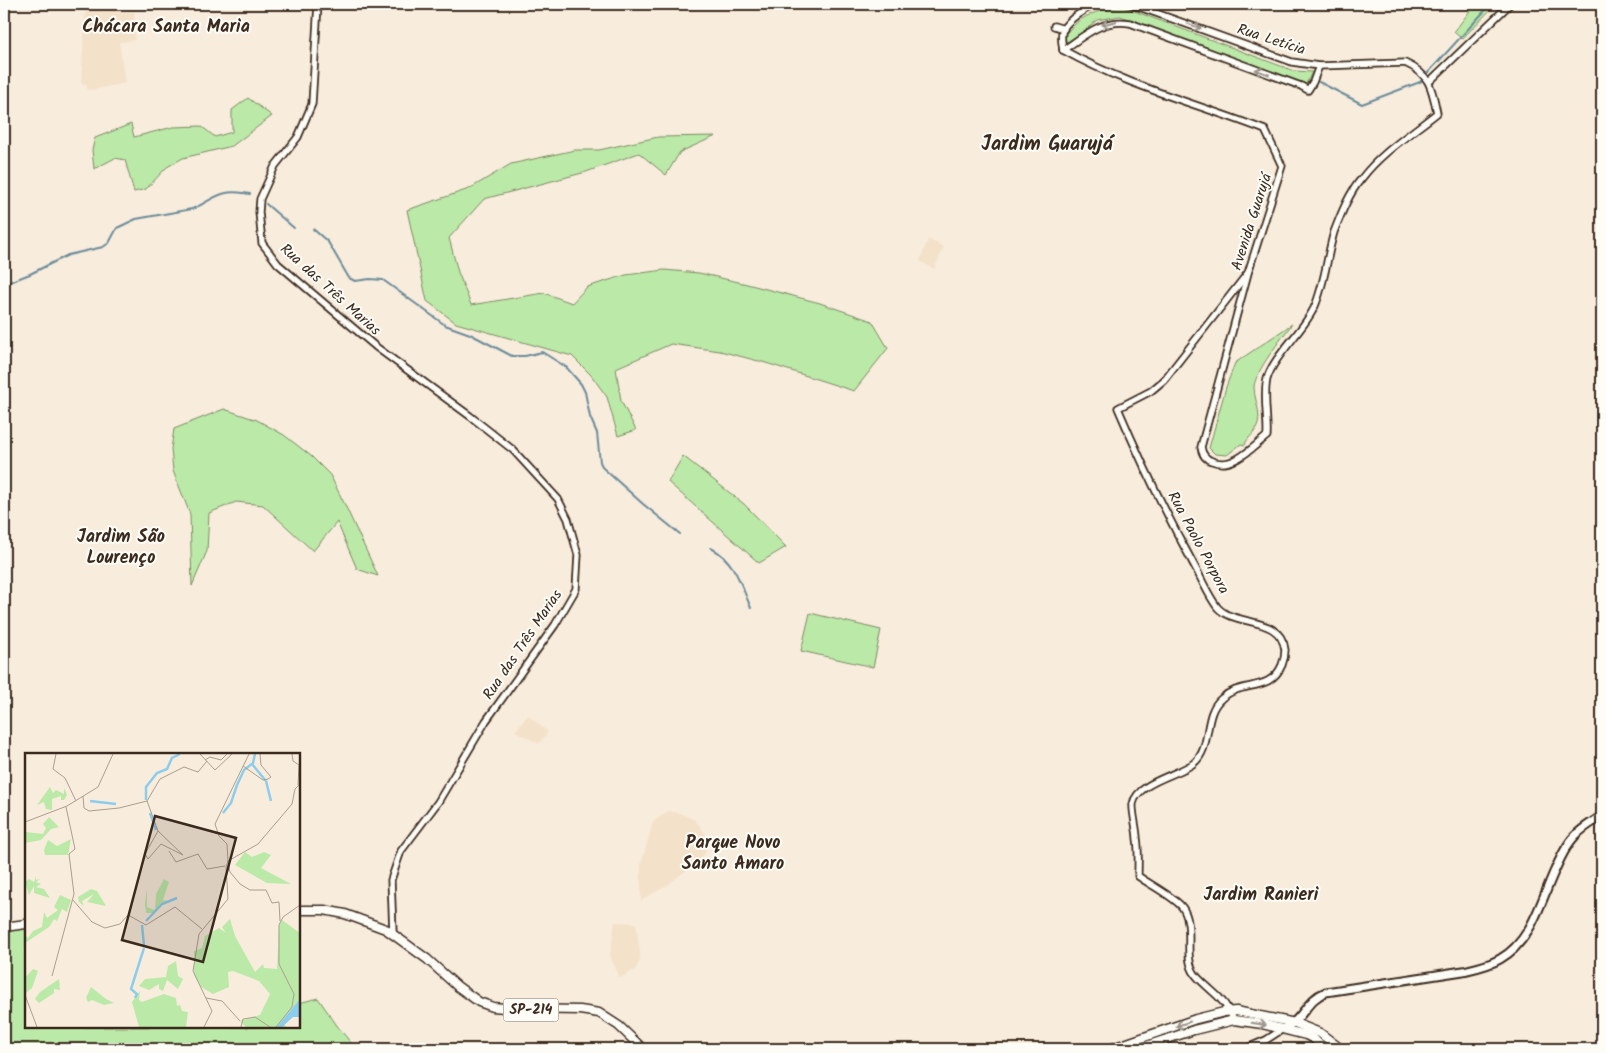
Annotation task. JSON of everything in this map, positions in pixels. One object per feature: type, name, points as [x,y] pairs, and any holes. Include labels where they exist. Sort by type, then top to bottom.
[{"type":"main road","points":[[1283,1029],[1295,1023],[1312,1000],[1326,992],[1463,971],[1501,959],[1520,942],[1526,932],[1542,902],[1558,864],[1574,837],[1602,816]]},
{"type":"main road","points":[[300,910],[324,910],[346,914],[390,931]]},
{"type":"main road","points":[[4,927],[25,924]]},
{"type":"main road","name":"SP-214","points":[[390,931],[401,934],[457,986],[479,1002],[493,1008],[580,1010],[599,1013],[619,1026],[643,1049]]},
{"type":"main road","points":[[1110,1049],[1196,1019],[1230,1011],[1255,1014],[1295,1023],[1320,1033],[1342,1049]]},
{"type":"main road","points":[[1137,1049],[1194,1030],[1234,1020],[1262,1024],[1306,1035],[1314,1039],[1324,1049]]},
{"type":"street","name":"Rua das Três Marias","points":[[318,4],[312,104],[298,137],[276,166],[260,199],[259,212],[262,243],[278,264],[376,347],[513,450],[558,499],[568,519],[578,555],[576,589],[555,625],[486,720],[438,802],[401,851],[391,880],[390,931]]},
{"type":"street","points":[[1096,4],[1082,12],[1064,29],[1061,40],[1063,50],[1102,25],[1120,21],[1130,23],[1308,90],[1319,66]]},
{"type":"street","name":"Rua Letícia","points":[[1132,4],[1292,62],[1319,66],[1405,64],[1416,68],[1429,82]]},
{"type":"street","points":[[1429,82],[1510,4]]},
{"type":"street","points":[[1054,26],[1064,29]]},
{"type":"street","name":"Avenida Guarujá","points":[[1063,50],[1091,66],[1265,130],[1282,166],[1248,272],[1201,447],[1202,453],[1207,459],[1220,464],[1233,462],[1266,436],[1268,424],[1267,379],[1272,367],[1314,309],[1321,291],[1334,233],[1344,207],[1360,179],[1373,165],[1437,113],[1429,82]]},
{"type":"street","points":[[1242,296],[1232,292],[1248,272]]},
{"type":"street","name":"Rua Paolo Porpora","points":[[1230,1011],[1214,991],[1199,979],[1192,968],[1189,927],[1182,907],[1138,876],[1138,840],[1133,804],[1142,790],[1191,766],[1200,758],[1217,702],[1237,689],[1272,680],[1280,670],[1285,650],[1279,635],[1271,628],[1229,615],[1218,608],[1180,539],[1137,452],[1118,408],[1152,391],[1164,380],[1232,292]]},
{"type":"street","points":[[1230,1011],[1234,1020]]},
{"type":"street","points":[[1245,1049],[1266,1040],[1283,1029]]},
{"type":"shaded area","points":[[86,4],[116,4],[116,12],[134,12],[135,40],[119,42],[125,83],[92,90],[87,89],[87,84],[81,83]]},
{"type":"shaded area","points":[[928,239],[944,247],[934,269],[920,261]]},
{"type":"shaded area","points":[[528,715],[548,732],[539,744],[515,731]]},
{"type":"shaded area","points":[[668,811],[679,813],[695,820],[705,833],[708,842],[705,853],[699,861],[666,886],[641,901],[641,865],[653,822]]},
{"type":"shaded area","points":[[615,922],[636,923],[640,952],[640,960],[635,970],[620,978],[610,956]]},
{"type":"green space","points":[[1475,4],[1496,4],[1462,39],[1454,32]]},
{"type":"green space","points":[[1121,6],[1294,71],[1312,72],[1306,84],[1120,16],[1097,20],[1071,43],[1064,40],[1064,36],[1070,29],[1082,19],[1096,12]]},
{"type":"green space","points":[[248,98],[272,116],[232,146],[183,158],[167,167],[146,189],[134,192],[125,160],[115,158],[94,169],[92,150],[95,138],[131,124],[134,137],[173,127],[201,126],[215,137],[232,132],[232,110]]},
{"type":"green space","points":[[716,136],[680,152],[666,175],[639,153],[586,172],[484,199],[449,238],[458,272],[471,305],[544,293],[572,303],[587,287],[626,275],[664,270],[699,273],[820,303],[872,321],[888,348],[854,391],[766,363],[720,351],[671,344],[616,368],[621,401],[636,430],[618,436],[607,397],[591,375],[572,356],[456,323],[427,301],[407,210],[469,189],[511,164],[575,150],[599,150],[658,137]]},
{"type":"green space","points":[[1292,324],[1259,372],[1256,380],[1254,391],[1259,418],[1257,428],[1245,445],[1241,444],[1227,455],[1215,454],[1209,448],[1226,387],[1235,363]]},
{"type":"green space","points":[[224,409],[257,420],[284,435],[311,456],[330,475],[378,576],[357,569],[337,522],[313,551],[263,505],[236,502],[209,513],[207,551],[192,586],[190,514],[173,471],[171,449],[174,429]]},
{"type":"green space","points":[[683,456],[744,504],[786,547],[759,563],[668,482]]},
{"type":"green space","points":[[810,613],[881,630],[873,667],[801,651]]},
{"type":"green space","points":[[25,924],[25,1028],[300,1028],[300,1003],[318,998],[356,1049],[4,1049],[4,927]]},
{"type":"waterway","points":[[1426,75],[1491,4]]},
{"type":"waterway","points":[[1319,82],[1362,104],[1420,82],[1423,79]]},
{"type":"waterway","points":[[4,284],[30,274],[68,255],[103,247],[109,243],[117,228],[136,219],[192,209],[226,193],[250,194]]},
{"type":"waterway","points":[[266,204],[294,228]]},
{"type":"waterway","points":[[313,229],[328,242],[349,278],[355,281],[383,280],[445,325],[470,334],[512,356],[525,356],[542,352],[566,367],[581,384],[585,392],[590,417],[597,433],[600,462],[603,468],[680,534]]},
{"type":"waterway","points":[[711,548],[732,566],[751,608]]},
{"type":"district","name":"Chácara Santa Maria","points":[[166,27]]},
{"type":"district","name":"Jardim Guarujá","points":[[1047,145]]},
{"type":"district","name":"Jardim São Lourenço","points":[[121,547]]},
{"type":"district","name":"Parque Novo Santo Amaro","points":[[733,853]]},
{"type":"district","name":"Jardim Ranieri","points":[[1261,895]]}]
